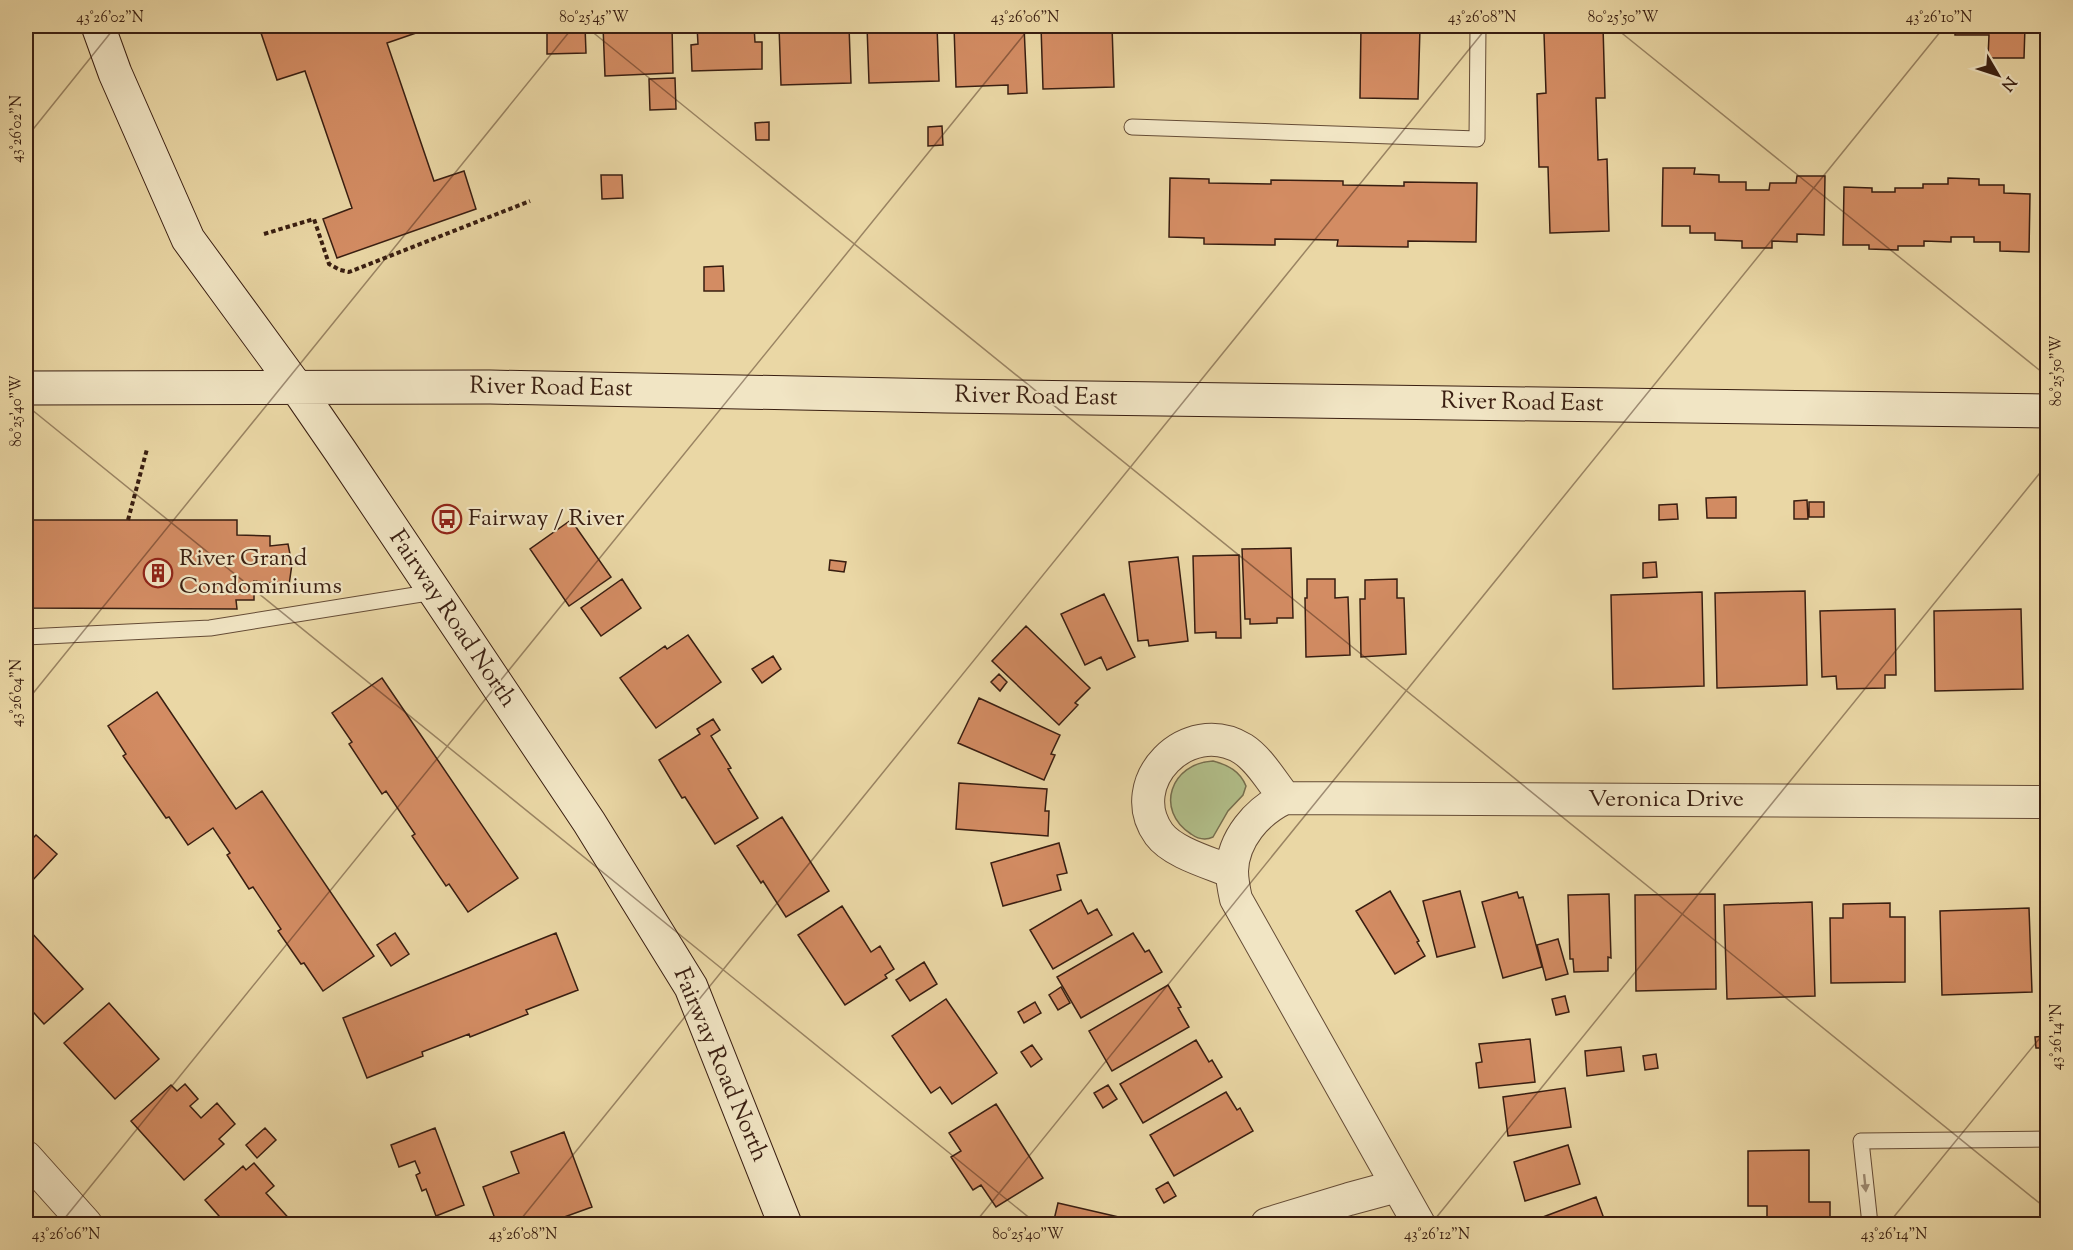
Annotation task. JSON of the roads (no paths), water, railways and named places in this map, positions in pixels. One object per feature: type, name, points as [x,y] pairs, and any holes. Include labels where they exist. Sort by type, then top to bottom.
[{"type":"street","name":"Fairway Road North","points":[[98,26],[188,239],[297,388],[589,822],[691,987],[778,1222]]},
{"type":"street","name":"River Road East","points":[[26,388],[490,387],[946,396],[2048,411]]},
{"type":"street","points":[[1232,872],[1174,848],[1158,834],[1148,806],[1148,793],[1158,770],[1175,751],[1199,740],[1225,741],[1250,755],[1285,798],[1273,803],[1248,828],[1239,843],[1232,872],[1236,899],[1419,1224]]},
{"type":"street","name":"Veronica Drive","points":[[1285,798],[2048,802]]},
{"type":"street","points":[[26,1157],[86,1224]]},
{"type":"street","points":[[1267,1224],[1397,1186]]},
{"type":"lane","points":[[1132,127],[1477,139],[1478,26]]},
{"type":"lane","points":[[26,637],[210,628],[434,592]]},
{"type":"lane","points":[[1870,1224],[1861,1141],[2048,1139]]},
{"type":"place","name":"Fairway / River","points":[[447,519]]},
{"type":"place","name":"River Grand Condominiums","points":[[158,573]]}]
